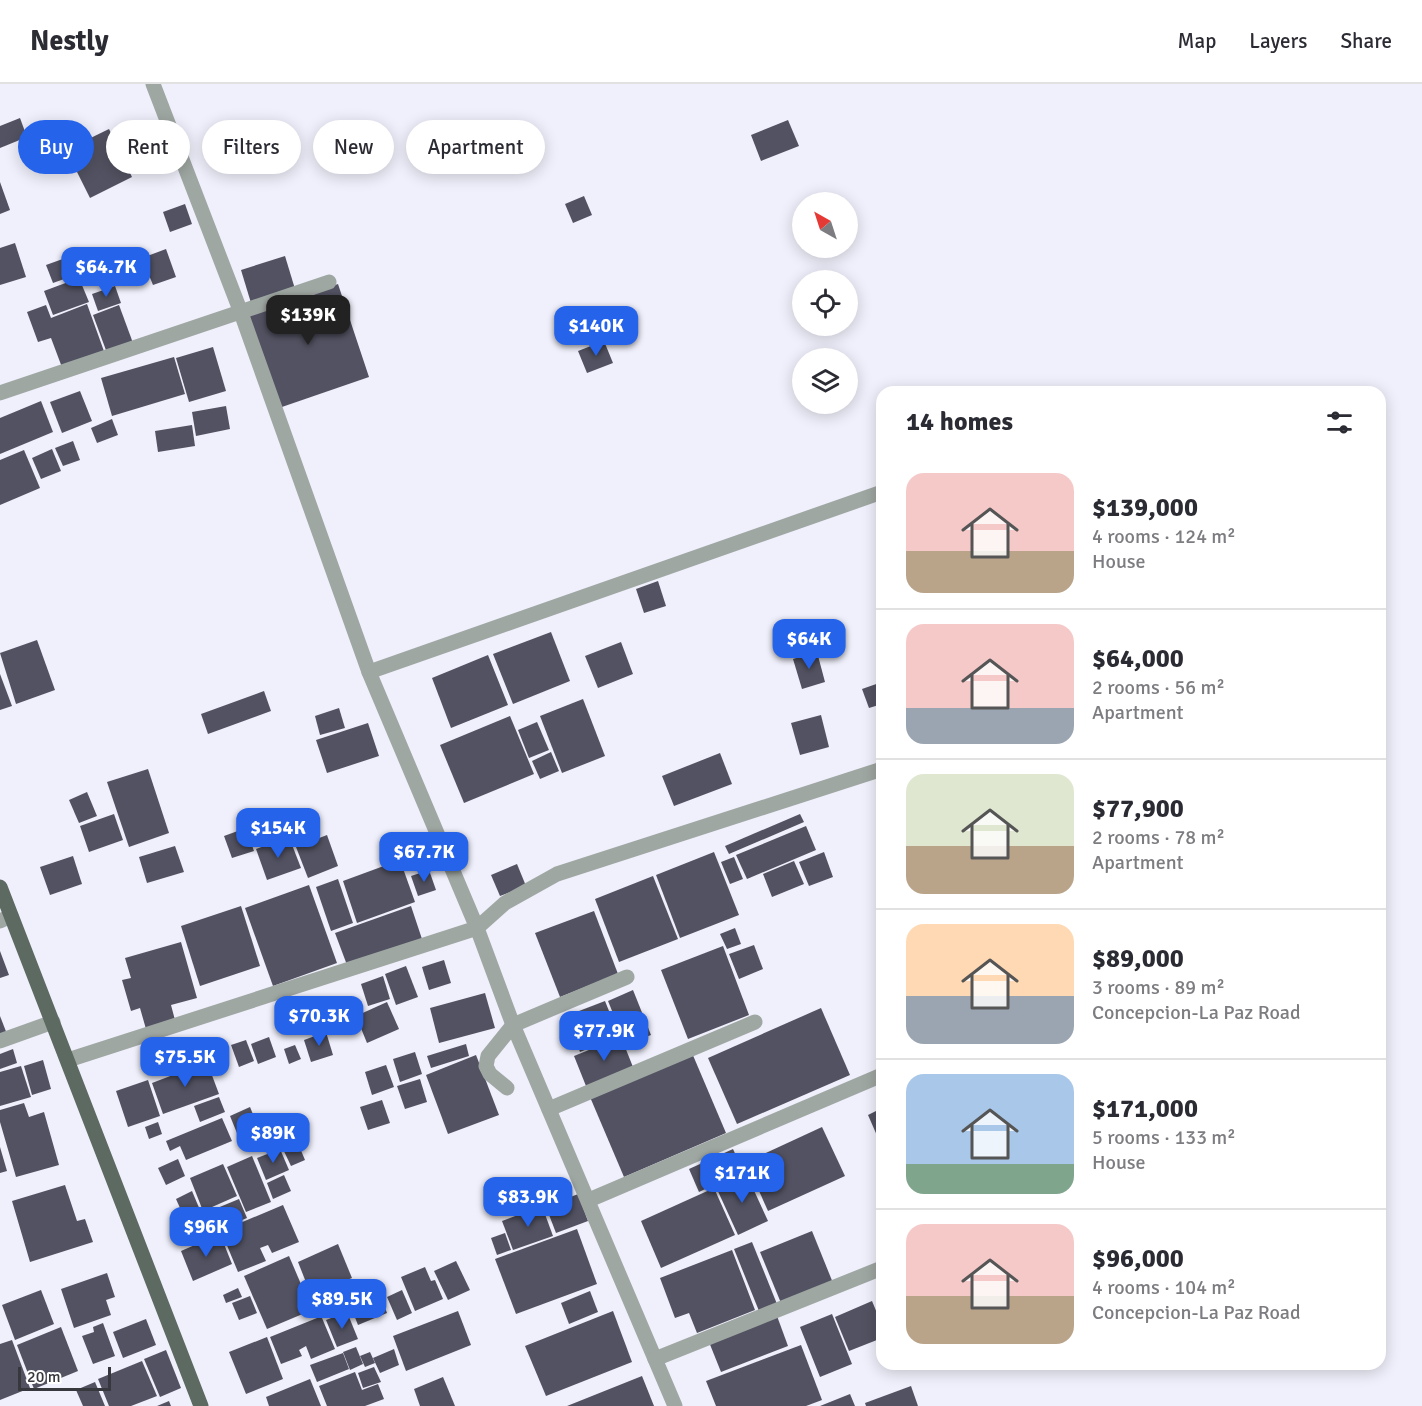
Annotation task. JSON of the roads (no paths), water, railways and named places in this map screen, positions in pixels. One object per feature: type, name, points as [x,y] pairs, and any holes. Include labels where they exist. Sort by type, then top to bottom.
[{"type":"main road","points":[[0,887],[6,919],[53,1022],[201,1406]]},
{"type":"street","points":[[153,84],[240,310],[369,672],[477,928],[513,1025],[675,1406]]},
{"type":"street","points":[[0,393],[240,310],[329,282]]},
{"type":"street","points":[[369,672],[876,494]]},
{"type":"street","points":[[68,1060],[477,928],[506,903],[557,873],[876,771]]},
{"type":"street","points":[[507,1088],[490,1074],[486,1066],[488,1056],[513,1025],[627,977]]},
{"type":"street","points":[[0,1041],[53,1022]]},
{"type":"street","points":[[549,1109],[755,1022]]},
{"type":"street","points":[[589,1200],[876,1078]]},
{"type":"street","points":[[655,1359],[876,1270]]}]
